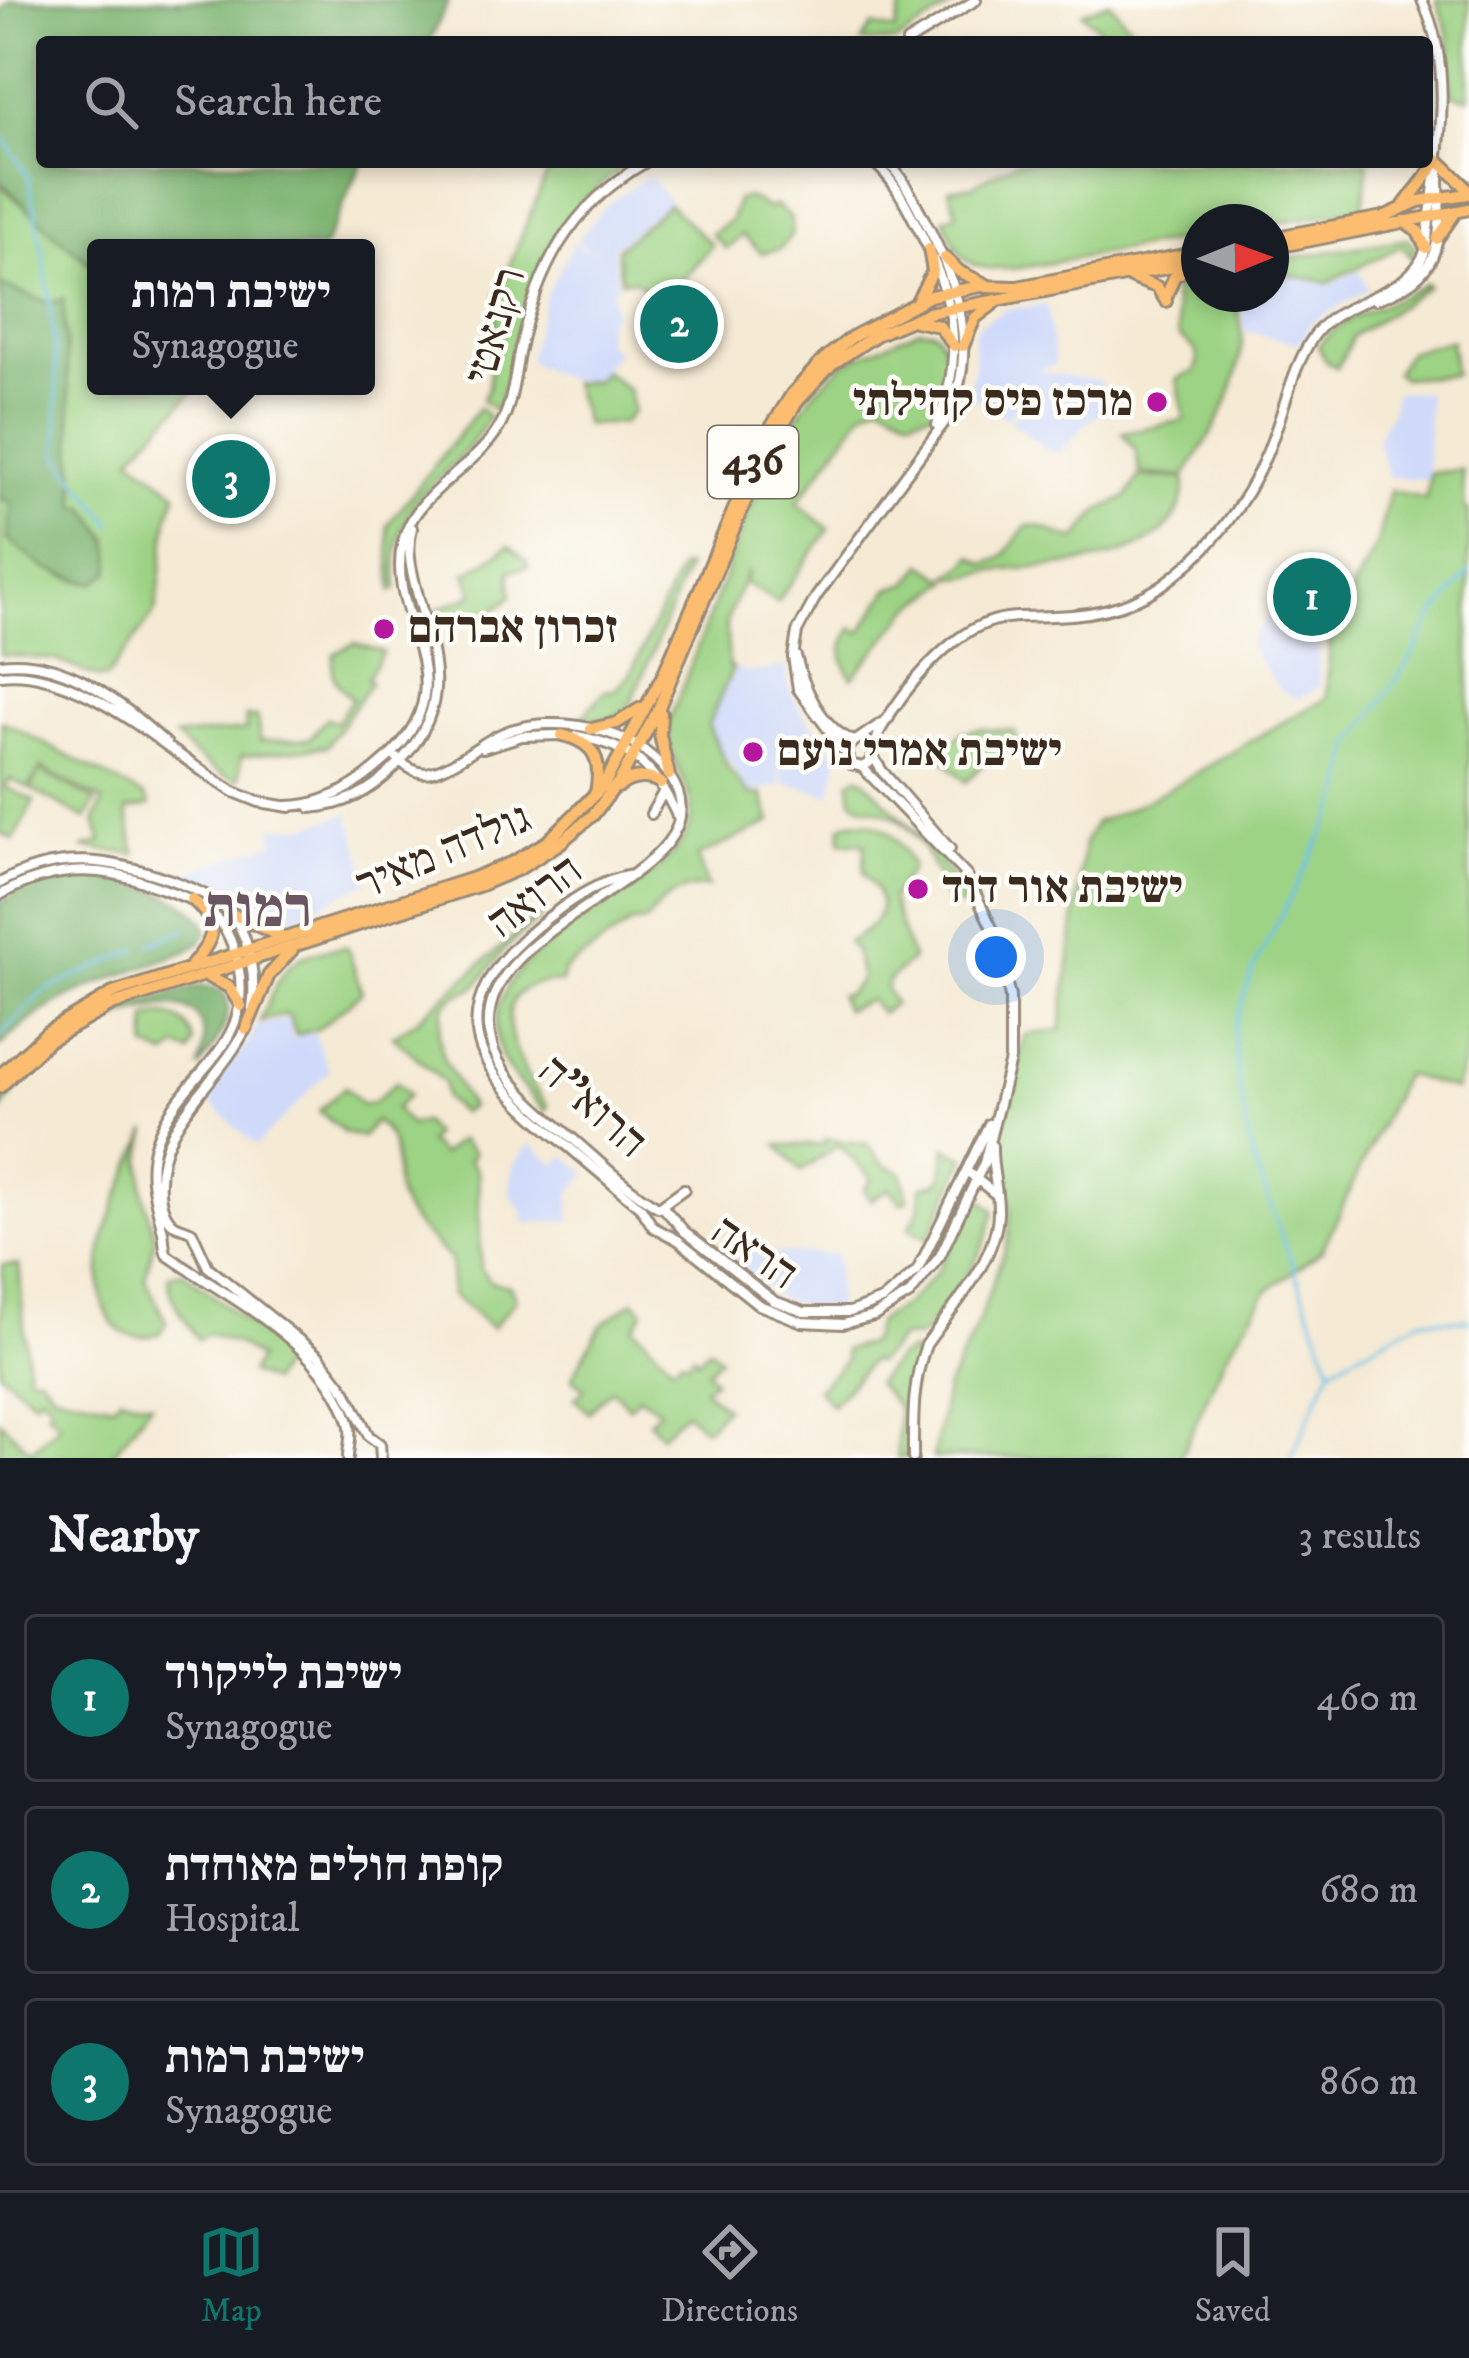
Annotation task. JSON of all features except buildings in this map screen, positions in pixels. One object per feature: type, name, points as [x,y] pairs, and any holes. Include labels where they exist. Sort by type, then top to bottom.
[{"type":"main road","points":[[1433,165],[1437,159],[1469,192]]},
{"type":"main road","points":[[1402,208],[1431,168]]},
{"type":"main road","points":[[1289,235],[1383,217],[1469,192]]},
{"type":"main road","points":[[1289,244],[1463,210]]},
{"type":"main road","points":[[1437,239],[1463,210]]},
{"type":"main road","points":[[1404,221],[1418,231],[1426,248]]},
{"type":"main road","points":[[917,302],[933,271],[929,249]]},
{"type":"main road","points":[[945,258],[960,272],[991,286]]},
{"type":"main road","name":"436","points":[[630,748],[644,706],[667,668],[748,472],[782,408],[835,349],[917,302],[951,291],[1017,287],[1181,262]]},
{"type":"main road","name":"436","points":[[595,796],[663,697],[763,459],[788,413],[842,356],[877,335],[954,307],[1181,263]]},
{"type":"main road","points":[[1123,277],[1154,285],[1166,301],[1174,278],[1181,272]]},
{"type":"main road","points":[[912,320],[940,326],[959,346],[975,318],[998,300]]},
{"type":"main road","points":[[611,794],[635,779],[665,782],[660,735],[663,697]]},
{"type":"main road","points":[[591,729],[617,723],[644,706]]},
{"type":"main road","points":[[562,735],[584,741],[596,755],[595,796]]},
{"type":"main road","name":"גולדה מאיר","points":[[293,941],[314,940],[519,869],[571,835],[611,794],[630,748]]},
{"type":"main road","name":"גולדה מאיר","points":[[293,941],[525,856],[559,832],[595,796]]},
{"type":"main road","points":[[192,899],[209,916],[213,932],[195,971],[223,982],[242,1006]]},
{"type":"main road","points":[[228,912],[293,941],[269,975],[246,1029]]},
{"type":"main road","name":"436","points":[[0,1075],[35,1041],[113,993],[293,941]]},
{"type":"main road","name":"436","points":[[0,1087],[35,1052],[80,1021],[195,971]]},
{"type":"street","points":[[917,36],[976,0]]},
{"type":"street","points":[[862,767],[889,718],[942,651],[970,631],[1003,619],[1114,608],[1153,592],[1193,560],[1231,518],[1260,471],[1311,340],[1324,323],[1408,277],[1422,260],[1433,216],[1441,58],[1422,0]]},
{"type":"street","name":"רקנאטי","points":[[416,515],[489,442],[502,421],[532,300],[551,254],[583,212],[638,168]]},
{"type":"street","points":[[879,168],[896,187],[951,291]]},
{"type":"street","points":[[893,168],[945,258],[959,346],[930,443],[816,597],[800,625],[793,669],[798,689],[851,764],[862,767],[904,807],[963,871]]},
{"type":"street","points":[[1346,310],[1414,282],[1429,267],[1437,239],[1433,216]]},
{"type":"street","points":[[286,806],[338,794],[392,754],[409,731],[424,691],[424,655],[401,565],[403,539],[416,515]]},
{"type":"street","points":[[0,675],[43,677],[126,707],[191,765],[245,797],[313,808],[345,803],[400,762],[425,724],[437,679],[435,652],[409,561],[416,515]]},
{"type":"street","points":[[794,647],[808,692],[843,736],[867,741],[882,772],[943,839],[994,932],[1010,997],[1010,1060],[999,1101]]},
{"type":"street","points":[[0,664],[46,667],[104,699]]},
{"type":"street","points":[[846,754],[856,740],[889,718]]},
{"type":"street","points":[[392,754],[414,771],[431,772],[521,727],[591,729],[630,748],[665,782],[680,800],[679,820]]},
{"type":"street","points":[[459,757],[521,736],[562,735],[630,748]]},
{"type":"street","points":[[651,814],[665,782]]},
{"type":"street","points":[[665,782],[679,820]]},
{"type":"street","name":"הרואה","points":[[615,886],[666,848],[679,820]]},
{"type":"street","points":[[0,883],[39,866],[98,860],[138,868],[196,890],[238,924],[242,1006],[231,1035],[175,1106],[158,1138],[150,1179],[167,1255],[308,1359],[345,1412],[351,1442],[346,1456]]},
{"type":"street","points":[[0,895],[42,876],[87,870],[122,874],[192,899],[223,922],[242,956],[254,1001],[233,1052],[167,1142],[160,1173],[161,1201],[167,1216],[192,1232],[204,1262],[217,1275],[319,1356],[346,1391],[370,1436],[380,1444],[381,1458]]},
{"type":"street","name":"הרואה","points":[[485,985],[514,947],[547,920],[603,883],[633,874]]},
{"type":"street","name":"הרוא\"ה","points":[[615,886],[545,934],[514,965],[493,1005],[491,1039],[499,1062],[522,1093],[774,1301],[804,1312],[842,1314],[884,1299],[910,1280],[930,1250],[999,1101]]},
{"type":"street","name":"הרוא\"ה","points":[[485,985],[476,1030],[491,1074],[532,1118],[649,1218],[653,1227],[663,1230]]},
{"type":"street","name":"הראה","points":[[663,1230],[769,1311],[802,1322],[843,1324],[890,1309],[918,1287],[940,1256],[978,1177],[999,1101]]},
{"type":"street","points":[[913,1458],[913,1405],[920,1360],[984,1262],[995,1231],[992,1129]]},
{"type":"street","points":[[968,1172],[997,1200]]},
{"type":"street","points":[[966,1202],[986,1193],[997,1200]]},
{"type":"street","points":[[649,1218],[666,1211]]},
{"type":"street","points":[[663,1230],[666,1211]]},
{"type":"street","points":[[164,1243],[167,1234],[180,1227]]},
{"type":"street","points":[[181,1261],[190,1258],[197,1245]]},
{"type":"street","points":[[351,1442],[370,1436]]},
{"type":"shaded area","points":[[649,175],[669,201],[613,248],[618,285],[612,288],[614,313],[607,320],[606,341],[616,352],[596,379],[568,380],[532,364],[528,357],[546,295],[574,242],[584,250],[602,249],[585,248],[577,240],[604,207]]},
{"type":"shaded area","points":[[1359,270],[1368,289],[1310,324],[1301,344],[1245,331],[1242,312],[1289,312],[1289,277],[1330,285]]},
{"type":"shaded area","points":[[1047,305],[1055,364],[1038,371],[1101,381],[1119,403],[1090,420],[1061,452],[1048,451],[1009,420],[1023,409],[1023,400],[1006,419],[968,394],[979,324],[1008,309]]},
{"type":"shaded area","points":[[1395,392],[1428,392],[1428,479],[1388,477],[1376,439],[1391,412]]},
{"type":"shaded area","points":[[1280,599],[1318,623],[1320,687],[1298,699],[1280,690],[1250,648],[1251,639]]},
{"type":"shaded area","points":[[785,666],[801,711],[839,757],[831,795],[783,783],[774,756],[781,785],[750,793],[712,737],[709,724],[736,668],[750,673]]},
{"type":"shaded area","points":[[349,813],[369,881],[296,917],[265,925],[255,922],[219,889],[187,873],[275,842],[271,827],[308,826]]},
{"type":"shaded area","points":[[287,1019],[293,1038],[314,1033],[329,1071],[256,1146],[203,1096],[249,1042],[256,1026]]},
{"type":"shaded area","points":[[530,1144],[556,1164],[566,1156],[588,1173],[570,1193],[571,1221],[524,1223],[524,1212],[510,1195],[513,1166]]},
{"type":"shaded area","points":[[734,1252],[837,1254],[837,1309],[807,1307],[777,1297],[730,1259]]},
{"type":"green space","points":[[10,0],[449,0],[432,36],[36,36],[36,168],[360,168],[327,239],[87,239],[87,259],[0,181],[0,12]]},
{"type":"green space","points":[[904,0],[962,0],[905,36],[866,36],[872,26],[895,31]]},
{"type":"green space","points":[[1436,0],[1469,0],[1469,98],[1451,94],[1448,31]]},
{"type":"green space","points":[[1109,2],[1139,36],[1108,36],[1082,13]]},
{"type":"green space","points":[[1168,32],[1229,36],[1139,36]]},
{"type":"green space","points":[[549,168],[576,172],[579,168],[622,168],[595,189],[551,244],[537,273],[496,411],[482,400],[488,388],[498,293]]},
{"type":"green space","points":[[1005,168],[1368,168],[1363,208],[1289,221],[1289,204],[1181,204],[1181,240],[1020,268],[978,266],[963,256],[944,219],[957,213],[949,189],[971,186]]},
{"type":"green space","points":[[0,185],[87,262],[87,395],[190,395],[131,457],[177,493],[168,518],[156,611],[107,677],[57,660],[0,655],[0,499],[11,501],[8,540],[70,578],[94,583],[110,540],[85,507],[77,508],[63,300],[49,303],[0,285]]},
{"type":"green space","points":[[748,197],[770,209],[775,205],[791,219],[792,234],[780,249],[762,253],[742,235],[727,249],[711,234],[731,220],[737,200]]},
{"type":"green space","points":[[668,204],[712,245],[661,304],[635,280],[621,280],[617,249]]},
{"type":"green space","points":[[1407,239],[1415,247],[1411,257],[1402,246],[1328,282],[1289,275],[1289,258]]},
{"type":"green space","points":[[1181,281],[1181,312],[1239,312],[1242,334],[1230,395],[1184,477],[1140,473],[1135,449],[1122,433],[1185,420],[1177,379],[1195,371],[1198,360],[1179,336],[1173,293]]},
{"type":"green space","points":[[1426,283],[1420,292],[1353,336],[1337,368],[1326,361],[1318,346],[1329,334]]},
{"type":"green space","points":[[0,285],[49,303],[63,299],[77,507],[85,507],[97,523],[111,553],[110,572],[94,583],[46,569],[8,540],[11,502],[0,499]]},
{"type":"green space","points":[[920,329],[935,331],[945,349],[947,371],[932,412],[910,417],[881,402],[865,410],[797,503],[829,529],[777,602],[745,583],[748,570],[726,622],[729,667],[733,668],[708,725],[729,770],[750,795],[762,794],[771,822],[697,857],[708,887],[672,895],[646,922],[632,923],[564,970],[561,983],[534,985],[517,994],[510,1009],[515,1049],[548,1106],[545,1111],[513,1076],[500,1052],[497,1014],[510,982],[535,955],[668,859],[687,832],[691,804],[668,739],[668,725],[749,511],[789,429],[815,391],[843,364]]},
{"type":"green space","points":[[1451,340],[1454,375],[1402,378],[1395,373],[1408,352]]},
{"type":"green space","points":[[604,371],[629,391],[633,411],[623,423],[585,425],[572,383],[596,381]]},
{"type":"green space","points":[[479,408],[489,417],[411,509],[397,555],[397,589],[392,591],[388,525]]},
{"type":"green space","points":[[1462,470],[1465,510],[1469,511],[1469,1042],[1456,1090],[1404,1074],[1322,1250],[1267,1291],[1225,1357],[1180,1458],[933,1458],[946,1389],[977,1326],[1008,1241],[1011,1210],[1001,1139],[1025,1035],[1061,1030],[1084,844],[1095,823],[1155,796],[1326,699],[1331,631],[1377,544],[1390,490],[1426,499],[1430,473]]},
{"type":"green space","points":[[1139,477],[1185,478],[1180,507],[1165,529],[1141,545],[1082,562],[948,576],[972,556],[986,564],[1002,558],[1027,526],[1077,539],[1098,511],[1127,497]]},
{"type":"green space","points":[[509,546],[528,567],[510,571],[512,596],[493,611],[443,619],[437,609],[474,595],[466,573]]},
{"type":"green space","points":[[923,564],[949,581],[911,608],[852,678],[843,658],[849,634],[853,628],[860,633],[889,589],[909,583]]},
{"type":"green space","points":[[681,567],[687,568],[630,706],[607,721],[583,716],[605,691],[615,690],[631,673]]},
{"type":"green space","points":[[355,643],[383,652],[367,678],[371,682],[327,746],[241,756],[239,780],[213,769],[176,737],[246,730],[246,717],[257,717],[260,741],[309,739],[327,718],[336,723],[352,699],[336,680],[333,662],[334,654]]},
{"type":"green space","points":[[2,721],[146,797],[150,806],[127,810],[135,854],[82,848],[102,842],[95,821],[103,801],[41,768],[96,801],[86,819],[31,789],[39,771],[29,788],[9,779],[6,787],[34,801],[14,840],[0,833]]},
{"type":"green space","points":[[1014,731],[1020,751],[983,764],[966,782],[939,755],[962,732]]},
{"type":"green space","points":[[858,777],[934,851],[970,907],[948,903],[928,856],[906,826],[852,799],[850,781]]},
{"type":"green space","points":[[872,823],[889,832],[912,867],[891,899],[912,959],[889,980],[886,988],[894,1004],[881,1013],[870,1000],[845,1010],[839,996],[861,979],[855,950],[847,942],[875,921],[880,904],[864,873],[865,844],[841,842],[841,826]]},
{"type":"green space","points":[[63,876],[122,882],[168,895],[201,918],[207,932],[187,951],[64,999],[0,1047],[0,903],[29,885]]},
{"type":"green space","points":[[541,912],[542,917],[505,949],[476,986],[453,997],[443,1008],[439,1035],[443,1058],[470,1107],[461,1113],[445,1098],[444,1082],[393,1036]]},
{"type":"green space","points":[[347,947],[362,992],[318,1029],[296,1035],[288,1014],[260,1021],[289,966],[311,954]]},
{"type":"green space","points":[[202,986],[217,989],[226,997],[228,1008],[221,1033],[199,1069],[204,1035],[196,1016],[180,1007],[157,1007],[103,1025],[58,1050],[26,1078],[0,1112],[0,1095],[69,1036],[115,1012]]},
{"type":"green space","points":[[158,1015],[186,1026],[194,1043],[190,1053],[177,1047],[167,1056],[147,1048],[147,1018]]},
{"type":"green space","points":[[396,1082],[409,1095],[395,1109],[410,1125],[423,1122],[433,1134],[428,1142],[441,1155],[460,1140],[474,1153],[469,1160],[478,1172],[481,1270],[490,1282],[510,1286],[516,1299],[492,1328],[451,1294],[451,1260],[404,1209],[396,1185],[394,1152],[385,1131],[375,1121],[362,1137],[345,1133],[319,1111],[345,1087],[362,1105],[374,1102]]},
{"type":"green space","points":[[148,1130],[142,1158],[143,1192],[155,1239],[145,1278],[166,1322],[160,1333],[140,1337],[124,1333],[113,1323],[105,1309],[100,1273],[109,1223]]},
{"type":"green space","points":[[825,1139],[867,1144],[882,1163],[902,1173],[908,1200],[901,1203],[890,1188],[871,1200],[864,1189],[872,1179],[839,1145],[801,1171],[778,1145],[824,1145]]},
{"type":"green space","points":[[946,1147],[966,1158],[928,1239],[909,1228],[920,1208],[921,1187],[941,1182]]},
{"type":"green space","points":[[983,1200],[994,1210],[990,1227],[956,1290],[924,1333],[901,1338],[876,1363],[871,1360],[832,1405],[817,1389],[845,1361],[844,1350],[870,1343],[877,1322],[906,1304],[936,1273],[971,1208]]},
{"type":"green space","points":[[3,1265],[19,1265],[28,1375],[39,1375],[53,1393],[114,1404],[120,1397],[151,1403],[110,1458],[0,1458],[0,1421],[31,1451],[60,1424],[47,1411],[52,1406],[41,1394],[34,1400],[0,1372]]},
{"type":"green space","points":[[183,1272],[289,1356],[270,1382],[250,1373],[258,1358],[237,1344],[209,1334],[198,1339],[171,1292],[169,1275]]},
{"type":"green space","points":[[634,1301],[644,1311],[634,1327],[673,1366],[681,1359],[687,1362],[693,1354],[698,1360],[709,1348],[720,1358],[707,1371],[714,1380],[704,1389],[725,1408],[705,1429],[685,1412],[661,1435],[649,1421],[660,1410],[639,1396],[629,1407],[611,1389],[589,1412],[575,1398],[584,1389],[572,1377],[601,1325]]},
{"type":"green space","points":[[912,1351],[916,1354],[908,1401],[907,1458],[897,1458],[898,1407],[876,1383],[897,1358]]},
{"type":"waterway","points":[[0,132],[28,176],[43,252],[56,354],[58,456],[113,525]]},
{"type":"waterway","points":[[1331,1368],[1253,1159],[1238,1081],[1234,1028],[1253,970],[1333,815],[1352,745],[1432,618],[1469,572]]},
{"type":"waterway","points":[[151,944],[187,929]]},
{"type":"waterway","points":[[0,1036],[44,991],[138,949]]},
{"type":"waterway","points":[[1291,1458],[1331,1368],[1422,1319],[1469,1320]]},
{"type":"place","name":"קופת חולים מאוחדת","points":[[679,324]]},
{"type":"place","name":"מרכז פיס קהילתי","points":[[1157,402]]},
{"type":"place","name":"ישיבת רמות","points":[[231,479]]},
{"type":"place","name":"ישיבת לייקווד","points":[[1312,597]]},
{"type":"place","name":"זכרון אברהם","points":[[384,629]]},
{"type":"place","name":"ישיבת אמרי נועם","points":[[753,752]]},
{"type":"place","name":"ישיבת אור דוד","points":[[918,889]]},
{"type":"district","name":"רמות","points":[[258,909]]}]
